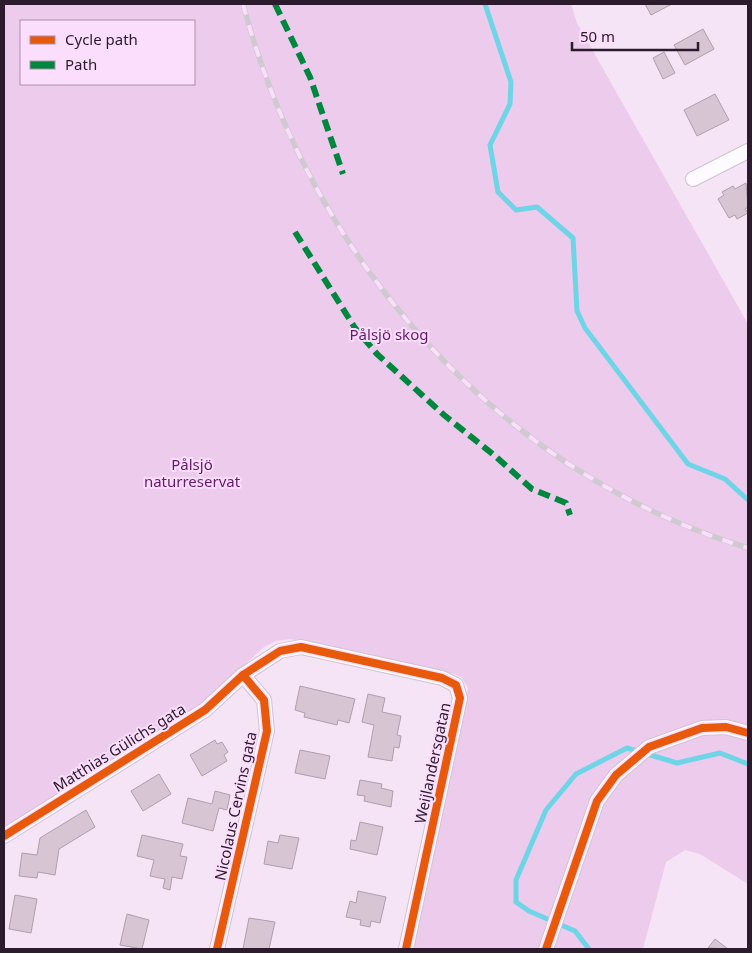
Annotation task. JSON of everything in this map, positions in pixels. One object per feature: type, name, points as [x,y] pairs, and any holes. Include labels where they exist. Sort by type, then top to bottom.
[{"type":"street","points":[[693,179],[748,151]]},
{"type":"street","name":"Weijlandersgatan","points":[[244,675],[280,651],[301,647],[442,678],[456,686],[460,698],[406,949]]},
{"type":"street","name":"Matthias Gülichs gata","points":[[4,836],[205,710],[244,675]]},
{"type":"street","name":"Nicolaus Cervins gata","points":[[217,949],[267,731],[264,700],[244,675]]},
{"type":"street","points":[[548,946],[597,801],[616,775],[649,747],[702,728],[726,727],[748,733]]},
{"type":"green space","name":"Pålsjö naturreservat","points":[[4,4],[571,4],[577,23],[748,324],[748,884],[700,854],[685,850],[666,862],[643,949],[411,949],[468,688],[462,678],[454,674],[290,639],[276,641],[264,647],[189,714],[5,826]]},
{"type":"building","points":[[645,4],[672,4],[651,15]]},
{"type":"building","points":[[703,29],[714,49],[685,65],[674,45]]},
{"type":"building","points":[[664,52],[675,73],[663,79],[653,58]]},
{"type":"building","points":[[715,94],[729,120],[697,136],[684,110]]},
{"type":"building","points":[[746,183],[748,207],[745,209],[748,213],[737,219],[735,215],[729,218],[718,199],[724,195],[722,192],[733,186],[735,189]]},
{"type":"building","points":[[300,686],[355,699],[349,723],[338,720],[337,725],[304,717],[305,713],[295,710]]},
{"type":"building","points":[[368,694],[385,698],[382,712],[401,716],[397,735],[401,736],[399,748],[394,747],[392,761],[368,757],[374,725],[362,722]]},
{"type":"building","points":[[215,740],[217,744],[222,742],[228,752],[224,755],[227,761],[202,776],[190,755]]},
{"type":"building","points":[[300,750],[330,756],[325,779],[295,773]]},
{"type":"building","points":[[159,774],[171,794],[143,811],[131,791]]},
{"type":"building","points":[[360,780],[382,784],[381,788],[393,791],[391,807],[364,801],[365,796],[357,795]]},
{"type":"building","points":[[215,791],[230,795],[227,810],[219,808],[213,831],[182,823],[188,798],[212,804]]},
{"type":"building","points":[[86,810],[95,827],[59,849],[55,875],[38,872],[37,878],[19,876],[22,853],[37,855],[40,838]]},
{"type":"building","points":[[360,822],[383,827],[377,855],[350,849],[351,840],[356,841]]},
{"type":"building","points":[[142,835],[183,844],[180,856],[187,857],[182,879],[172,877],[170,890],[163,888],[165,879],[150,876],[154,860],[137,856]]},
{"type":"building","points":[[280,835],[299,838],[292,869],[264,864],[268,841],[278,843]]},
{"type":"building","points":[[358,891],[386,897],[380,923],[371,921],[370,927],[360,925],[361,920],[346,917],[350,901],[356,903]]},
{"type":"building","points":[[15,895],[37,899],[31,933],[9,929]]},
{"type":"building","points":[[127,914],[149,920],[142,949],[120,945]]},
{"type":"building","points":[[249,918],[275,922],[269,949],[243,949]]},
{"type":"building","points":[[715,939],[728,949],[708,948]]},
{"type":"waterway","points":[[485,4],[511,82],[510,104],[490,145],[498,192],[516,210],[537,207],[573,238],[577,311],[585,328],[688,464],[725,479],[748,500]]},
{"type":"waterway","points":[[589,949],[575,931],[529,911],[516,902],[516,880],[546,810],[576,774],[627,748],[677,763],[720,753],[748,764]]},
{"type":"railway","points":[[243,4],[273,96],[314,184],[365,266],[426,342],[495,409],[572,466],[657,513],[748,548]]},
{"type":"marked path","points":[[275,4],[310,77],[343,174]]},
{"type":"marked path","points":[[295,232],[355,328],[377,354],[444,415],[494,455],[532,489],[566,503],[570,515]]},
{"type":"cycle path","points":[[4,836],[205,710],[243,675],[280,651],[301,647],[442,678],[456,685],[460,698],[406,949]]},
{"type":"cycle path","points":[[217,949],[267,731],[264,700],[243,675]]},
{"type":"cycle path","points":[[546,949],[597,801],[616,775],[649,747],[702,728],[726,727],[748,733]]},
{"type":"park label","name":"Pålsjö skog","points":[[389,334]]}]
